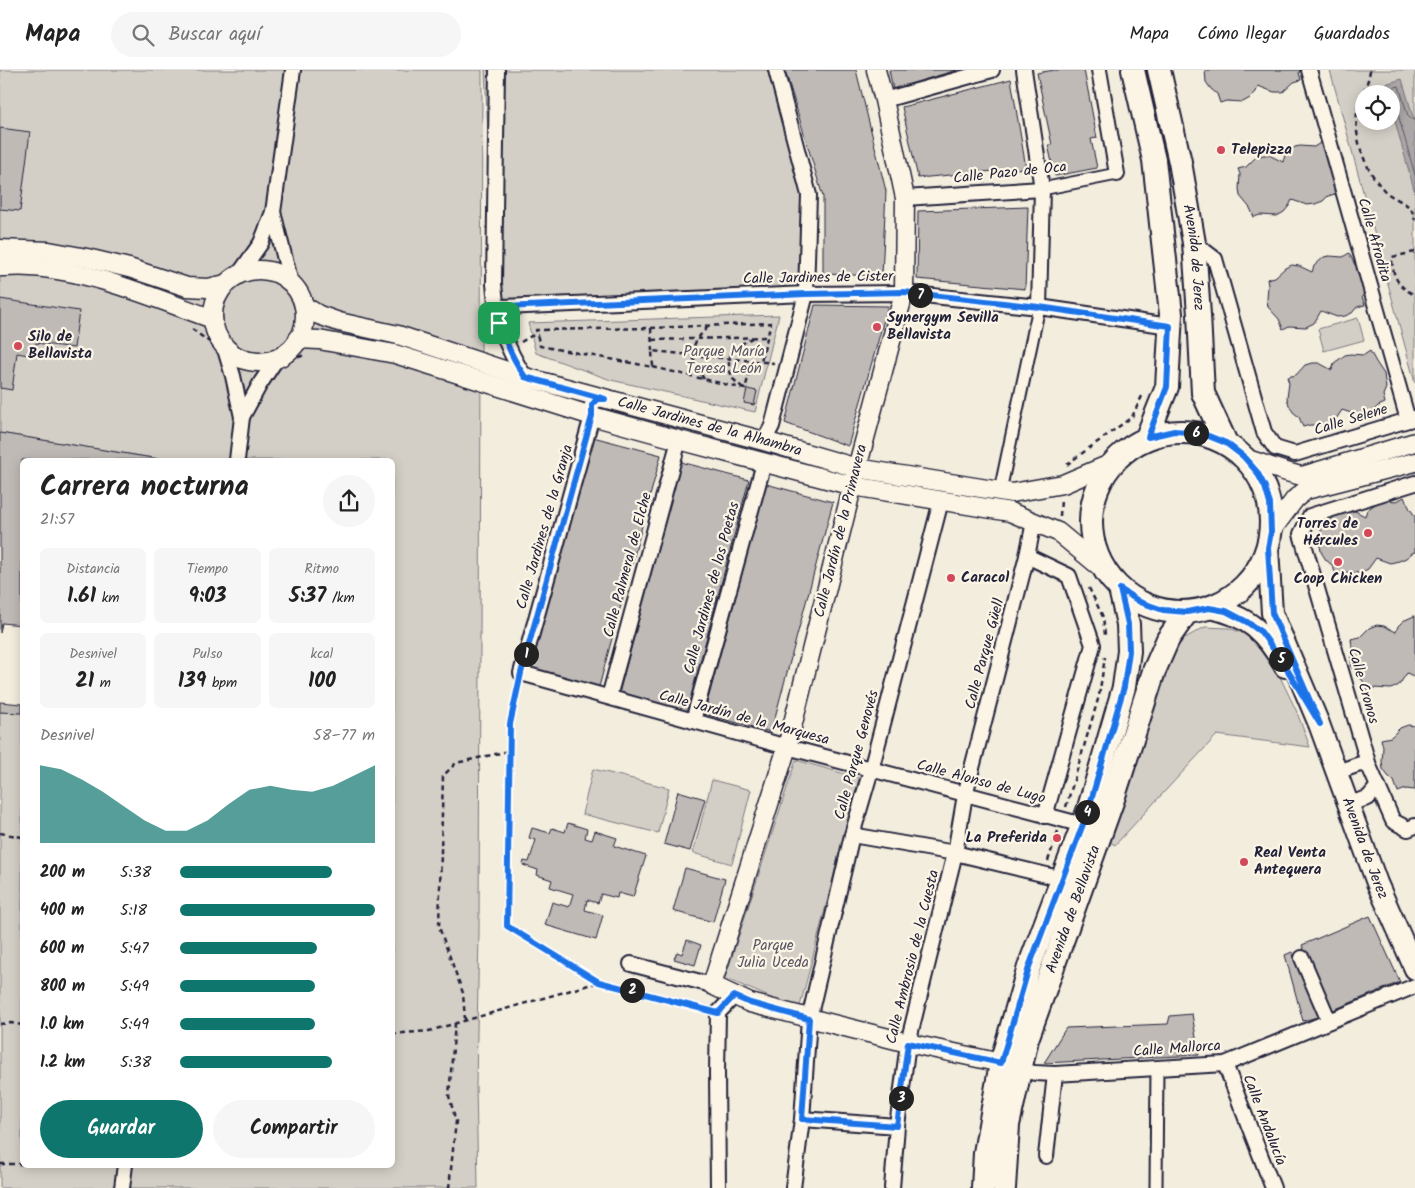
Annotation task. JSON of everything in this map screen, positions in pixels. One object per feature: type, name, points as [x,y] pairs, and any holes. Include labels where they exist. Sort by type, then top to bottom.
[{"type":"main road","name":"Avenida de Jerez","points":[[1133,70],[1154,160],[1171,314],[1167,387],[1148,437]]},
{"type":"main road","name":"Avenida de Jerez","points":[[1159,70],[1180,162],[1194,243],[1200,315],[1203,393],[1226,443]]},
{"type":"main road","points":[[1174,431],[1201,433],[1226,443],[1246,459],[1257,472],[1265,487],[1270,504],[1269,540],[1259,568],[1246,585],[1232,598],[1209,608],[1187,612],[1163,610],[1140,602],[1120,589],[1104,570],[1092,544],[1090,516],[1096,488],[1110,464],[1127,448],[1148,437],[1174,431]]},
{"type":"main road","name":"Avenida de Jerez","points":[[1269,540],[1272,613],[1320,724],[1377,884],[1415,969]]},
{"type":"main road","name":"Avenida de Bellavista","points":[[983,1188],[985,1153],[1010,1067],[1029,967],[1083,825],[1124,687],[1129,651],[1128,624],[1120,589]]},
{"type":"main road","name":"Avenida de Jerez","points":[[1209,608],[1226,611],[1261,632],[1282,661],[1320,724]]},
{"type":"main road","name":"Avenida de Bellavista","points":[[1004,1188],[1010,1067],[1027,1039],[1113,798],[1154,671],[1168,639],[1187,612]]},
{"type":"street","points":[[237,458],[242,417],[224,346],[216,333],[212,319],[213,308],[217,297],[261,243],[273,212],[293,70]]},
{"type":"street","points":[[497,70],[494,284],[499,323],[513,359],[525,377]]},
{"type":"street","points":[[764,441],[772,426],[806,294],[809,195],[776,70]]},
{"type":"street","name":"Calle Jardín de la Primavera","points":[[712,985],[786,747],[904,292],[905,198],[876,70]]},
{"type":"street","points":[[884,100],[992,70]]},
{"type":"street","points":[[1000,491],[1039,307],[1042,189],[1024,70]]},
{"type":"street","points":[[1099,70],[1117,174]]},
{"type":"street","name":"Calle Afrodita","points":[[1308,70],[1412,419]]},
{"type":"street","name":"Calle Pazo de Oca","points":[[905,198],[1042,189],[1117,174]]},
{"type":"street","points":[[273,212],[291,283]]},
{"type":"street","name":"Calle Selene","points":[[1194,243],[1216,259],[1264,432],[1275,448],[1296,454],[1412,419]]},
{"type":"street","points":[[0,249],[48,251],[87,258],[128,268],[187,287],[208,288],[252,270],[280,275],[291,283],[299,294],[304,306],[304,323],[298,339],[289,350],[277,358],[263,362],[248,360],[235,355],[224,346]]},
{"type":"street","points":[[0,267],[30,266],[70,272],[129,289],[212,319]]},
{"type":"street","name":"Calle Jardines de Cister","points":[[496,305],[503,307],[806,294],[904,292],[1039,307],[1170,326]]},
{"type":"street","name":"Calle Jardines de la Alhambra","points":[[304,306],[319,315],[339,322],[398,335],[525,377],[857,468],[1012,493],[1063,484],[1110,464]]},
{"type":"street","name":"Calle Jardines de la Alhambra","points":[[298,339],[319,340],[395,354],[592,416],[853,486],[1010,512],[1058,532],[1104,570]]},
{"type":"street","points":[[242,417],[277,358]]},
{"type":"street","name":"Calle Jardines de la Granja","points":[[521,673],[592,416],[591,409],[597,399],[605,399]]},
{"type":"street","name":"Calle Palmeral de Elche","points":[[609,697],[678,440]]},
{"type":"street","points":[[1246,459],[1302,476],[1415,442]]},
{"type":"street","points":[[1269,540],[1295,499],[1306,490],[1415,462]]},
{"type":"street","name":"Calle Jardines de los Poetas","points":[[693,721],[764,463]]},
{"type":"street","name":"Calle Cronos","points":[[1415,483],[1310,516],[1301,534],[1369,766],[1393,821],[1408,828],[1415,826]]},
{"type":"street","name":"Calle Parque Genovés","points":[[793,1188],[802,1119],[809,1019],[852,835],[871,770],[941,501]]},
{"type":"street","name":"Calle Parque Güell","points":[[965,795],[1027,556],[1034,522]]},
{"type":"street","points":[[1027,556],[1069,576],[1092,645],[1045,816]]},
{"type":"street","name":"Calle Jardín de la Marquesa","points":[[521,673],[871,770]]},
{"type":"street","points":[[1337,772],[1360,764],[1369,766]]},
{"type":"street","name":"Calle Alonso de Lugo","points":[[871,770],[1083,825]]},
{"type":"street","points":[[1348,804],[1368,798],[1378,786]]},
{"type":"street","name":"Calle Ambrosio de la Cuesta","points":[[892,1188],[897,1126],[908,1043],[955,854],[965,795]]},
{"type":"street","points":[[852,835],[955,854],[1063,879]]},
{"type":"street","points":[[1302,958],[1329,1021]]},
{"type":"street","points":[[631,964],[712,985],[750,1003],[1010,1067]]},
{"type":"street","name":"Calle Mallorca","points":[[1010,1067],[1035,1073],[1055,1074],[1225,1064],[1415,986]]},
{"type":"street","points":[[718,1188],[716,1072],[718,1013],[734,996]]},
{"type":"street","name":"Calle Andalucía","points":[[1225,1064],[1273,1188]]},
{"type":"street","points":[[1156,1188],[1157,1067]]},
{"type":"street","points":[[1046,1156],[1055,1074]]},
{"type":"street","points":[[802,1119],[897,1126]]},
{"type":"street","points":[[122,1188],[125,1168]]},
{"type":"path","points":[[1370,70],[1370,75],[1359,104],[1357,121],[1358,137],[1363,156],[1376,181],[1385,191],[1410,208],[1415,220]]},
{"type":"path","points":[[1415,252],[1392,257],[1392,265],[1400,286],[1415,295]]},
{"type":"path","points":[[745,390],[653,367],[540,346],[536,330],[651,328],[770,322],[761,361]]},
{"type":"path","points":[[705,380],[696,366],[692,355],[696,339],[710,325]]},
{"type":"path","points":[[651,328],[653,367]]},
{"type":"path","points":[[509,350],[532,336],[538,335]]},
{"type":"path","points":[[652,340],[767,337]]},
{"type":"path","points":[[745,390],[733,379],[729,369],[729,358],[734,349],[753,338]]},
{"type":"path","points":[[652,351],[788,364]]},
{"type":"path","points":[[745,390],[753,360]]},
{"type":"path","points":[[1066,467],[1070,462],[1132,417],[1145,391]]},
{"type":"path","points":[[1060,516],[1062,498]]},
{"type":"path","points":[[521,673],[510,724],[507,926],[599,982],[718,1013]]},
{"type":"path","points":[[465,1020],[463,993],[439,927],[443,776],[456,763],[509,751]]},
{"type":"path","points":[[1047,863],[1058,831]]},
{"type":"path","points":[[0,833],[20,837]]},
{"type":"path","points":[[395,1034],[429,1031],[599,982]]},
{"type":"path","points":[[449,1188],[456,1121],[449,1096],[456,1023]]},
{"type":"path","points":[[0,1024],[20,1025]]},
{"type":"path","points":[[0,1164],[20,1164]]},
{"type":"green space","points":[[0,70],[482,70],[479,932],[476,1084],[478,1188],[0,1188],[0,712],[20,713],[20,1168],[395,1168],[395,458],[153,458],[0,433]]},
{"type":"green space","points":[[485,70],[776,70],[809,195],[806,294],[496,305]]},
{"type":"green space","points":[[1330,70],[1415,70],[1415,383]]},
{"type":"green space","name":"Parque María Teresa León","points":[[779,315],[755,412],[611,380],[536,353],[528,323]]},
{"type":"green space","points":[[1358,318],[1364,340],[1324,351],[1318,329]]},
{"type":"green space","points":[[1205,627],[1229,628],[1251,636],[1267,650],[1296,710],[1310,747],[1217,735],[1115,845],[1108,841],[1161,673],[1183,639]]},
{"type":"green space","name":"Parque Julia Uceda","points":[[796,760],[859,778],[799,1010],[725,978]]},
{"type":"green space","points":[[593,769],[669,788],[658,833],[582,814]]},
{"type":"green space","points":[[712,780],[751,790],[732,864],[693,853]]},
{"type":"water","points":[[1402,79],[1415,123],[1415,193],[1397,130],[1400,130],[1400,85],[1385,84]]},
{"type":"building","points":[[785,70],[856,70],[886,191],[882,276],[823,274],[823,197]]},
{"type":"building","points":[[889,70],[957,70],[893,89]]},
{"type":"building","points":[[1054,70],[1084,70],[1097,138],[1091,139],[1097,168],[1055,176],[1048,145],[1052,145],[1037,73]]},
{"type":"building","points":[[1205,70],[1300,70],[1301,80],[1294,82],[1283,92],[1274,92],[1258,86],[1256,92],[1243,102],[1226,101],[1220,103],[1217,94],[1206,82]]},
{"type":"building","points":[[1011,79],[1026,168],[918,178],[902,107]]},
{"type":"building","points":[[0,128],[30,132],[20,211],[0,209]]},
{"type":"building","points":[[1320,143],[1329,158],[1335,179],[1333,186],[1335,194],[1315,204],[1307,205],[1292,200],[1284,212],[1277,216],[1260,215],[1254,217],[1250,208],[1240,196],[1240,174],[1238,169],[1246,167],[1256,157],[1263,155],[1269,155],[1283,162],[1285,155],[1295,147],[1314,147]]},
{"type":"building","points":[[1028,207],[1025,289],[917,279],[918,211]]},
{"type":"building","points":[[1349,253],[1359,269],[1365,290],[1362,297],[1365,305],[1357,307],[1352,313],[1345,316],[1337,317],[1321,311],[1314,323],[1306,327],[1289,326],[1283,329],[1279,319],[1268,307],[1267,279],[1275,277],[1285,268],[1292,265],[1312,272],[1314,266],[1324,257],[1343,257]]},
{"type":"building","name":"Silo de Bellavista","points":[[0,299],[79,311],[74,348],[36,343],[34,356],[17,353],[12,390],[0,388]]},
{"type":"building","points":[[815,305],[888,306],[848,446],[785,423]]},
{"type":"building","points":[[1370,351],[1384,374],[1386,388],[1383,395],[1385,403],[1365,414],[1357,415],[1342,410],[1334,422],[1327,425],[1303,427],[1299,417],[1289,405],[1287,398],[1289,383],[1287,377],[1296,375],[1305,365],[1313,363],[1319,363],[1332,370],[1334,363],[1345,355],[1364,355]]},
{"type":"building","points":[[747,389],[757,391],[754,405],[744,403]]},
{"type":"building","points":[[0,433],[153,458],[20,458],[20,625],[2,623],[0,633]]},
{"type":"building","points":[[593,437],[661,455],[599,687],[531,668]]},
{"type":"building","points":[[681,462],[749,480],[687,711],[619,693]]},
{"type":"building","points":[[766,484],[833,502],[771,732],[704,714]]},
{"type":"building","name":"Torres de Hércules","points":[[1404,497],[1415,516],[1415,552],[1406,558],[1390,563],[1376,558],[1368,569],[1360,573],[1343,572],[1336,574],[1332,565],[1321,552],[1320,524],[1329,522],[1338,512],[1353,510],[1365,516],[1367,510],[1378,502],[1383,500],[1397,501]]},
{"type":"building","points":[[1414,616],[1415,677],[1407,673],[1399,685],[1391,689],[1374,688],[1367,690],[1363,681],[1352,668],[1351,639],[1360,637],[1369,628],[1377,625],[1396,632],[1398,626],[1403,621]]},
{"type":"building","points":[[0,702],[20,704],[20,713],[0,712]]},
{"type":"building","points":[[1408,725],[1415,726],[1415,790],[1406,789],[1398,792],[1394,781],[1383,769],[1381,739],[1391,737],[1400,728]]},
{"type":"building","points":[[678,791],[705,799],[690,851],[664,844]]},
{"type":"building","points":[[568,823],[587,829],[585,838],[592,840],[595,831],[617,838],[614,846],[646,856],[633,897],[618,893],[617,898],[601,894],[598,903],[587,900],[585,910],[603,915],[596,940],[545,925],[552,902],[569,907],[573,894],[550,887],[552,880],[537,875],[538,870],[523,865],[524,861],[529,862],[536,840],[529,838],[532,828],[550,833],[552,828],[565,832]]},
{"type":"building","points":[[685,868],[725,879],[713,922],[673,911]]},
{"type":"building","points":[[1370,916],[1400,982],[1331,1011],[1302,945]]},
{"type":"building","points":[[687,940],[701,945],[695,965],[674,959],[677,952],[682,954]]},
{"type":"building","points":[[1292,952],[1321,1016],[1303,1021],[1285,955]]},
{"type":"building","points":[[1192,1014],[1199,1055],[1044,1063],[1066,1028],[1168,1024],[1170,1016]]},
{"type":"place","name":"Telepizza","points":[[1221,150]]},
{"type":"place","name":"Synergym Sevilla Bellavista","points":[[877,327]]},
{"type":"place","name":"Silo de Bellavista","points":[[18,346]]},
{"type":"place","name":"Torres de Hércules","points":[[1368,533]]},
{"type":"place","name":"Coop Chicken","points":[[1338,562]]},
{"type":"place","name":"Caracol","points":[[951,578]]},
{"type":"place","name":"La Preferida","points":[[1057,838]]},
{"type":"place","name":"Real Venta Antequera","points":[[1244,862]]},
{"type":"route","points":[[904,292],[1039,307],[1170,326],[1167,387],[1148,437],[1174,431],[1201,433],[1226,443],[1243,456],[1257,472],[1265,487],[1270,504],[1271,532],[1268,548],[1272,613],[1320,724],[1282,661],[1261,632],[1247,622],[1226,611],[1209,608],[1187,612],[1163,610],[1140,602],[1120,589],[1128,624],[1129,651],[1124,687],[1088,811],[1029,967],[1001,1063],[908,1043],[897,1126],[802,1119],[809,1019],[750,1003],[734,996],[718,1013],[599,982],[507,926],[510,724],[521,673],[592,416],[592,405],[597,399],[605,399],[525,377],[513,359],[499,323],[496,305],[503,307],[806,294],[904,292]]}]
